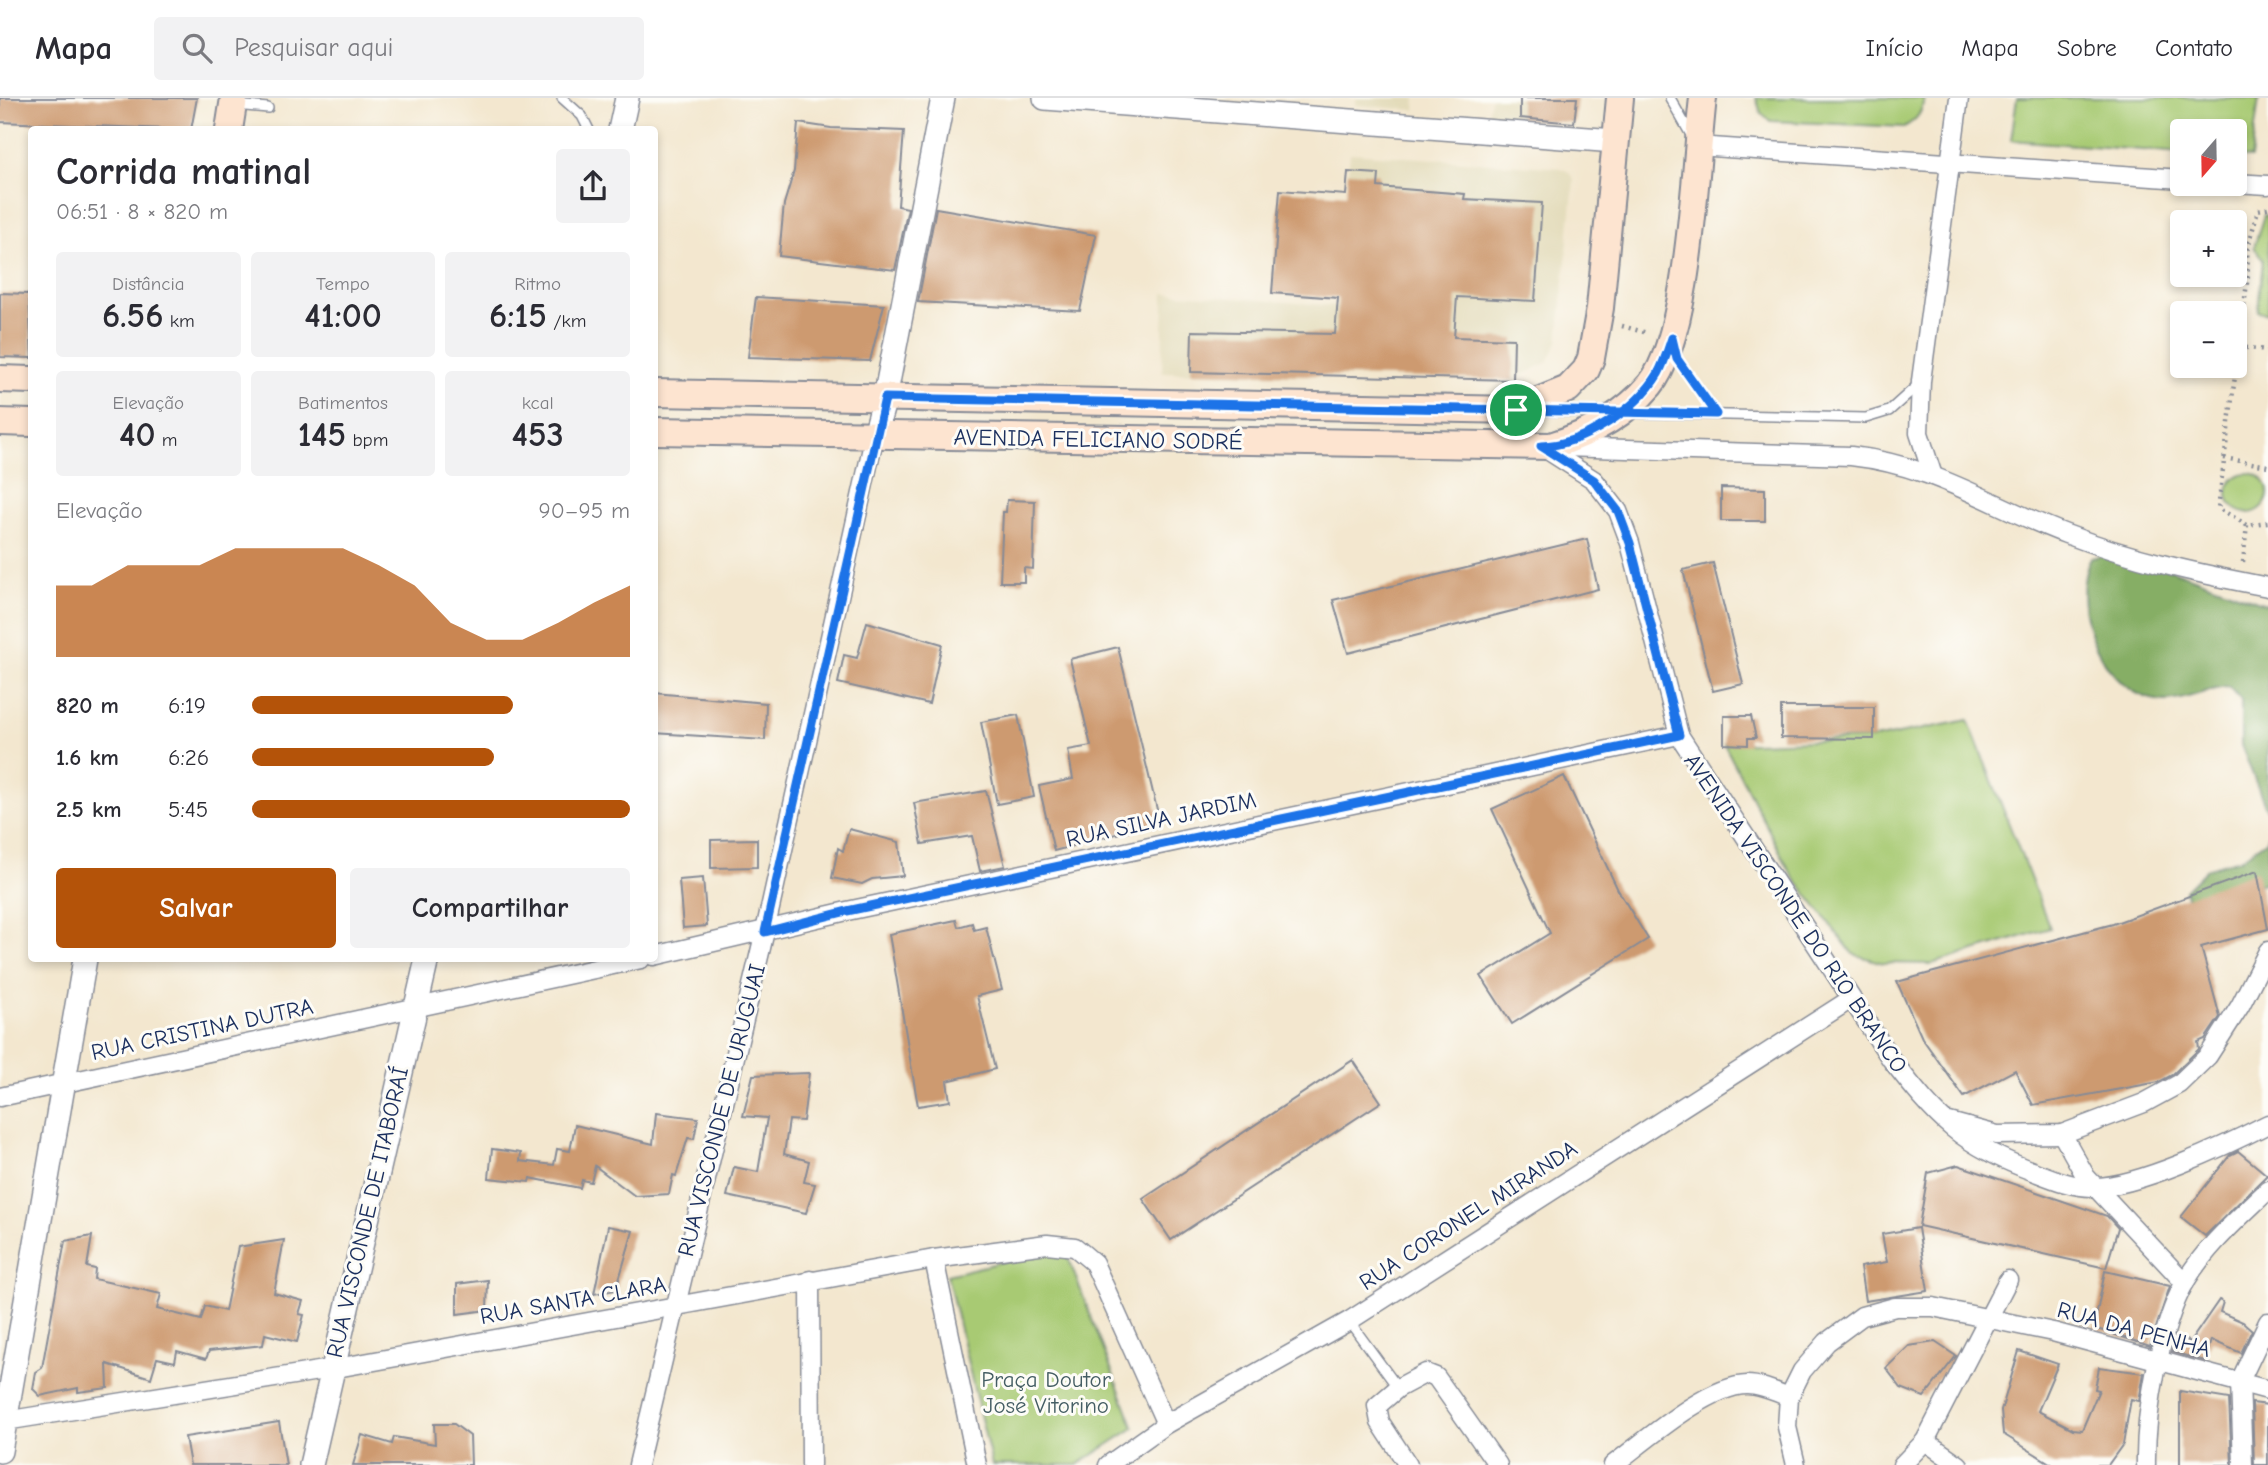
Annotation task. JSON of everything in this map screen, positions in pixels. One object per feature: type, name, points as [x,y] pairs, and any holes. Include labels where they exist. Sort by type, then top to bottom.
[{"type":"main road","points":[[1615,141],[1620,98]]},
{"type":"main road","points":[[1546,446],[1590,431],[1620,413],[1654,379],[1663,336],[1680,300],[1703,98]]},
{"type":"main road","name":"AVENIDA FELICIANO SODRÉ","points":[[658,393],[1516,410],[1568,389],[1586,370],[1595,345],[1599,321],[1615,141]]},
{"type":"main road","points":[[0,379],[28,380]]},
{"type":"main road","points":[[0,422],[28,423]]},
{"type":"main road","name":"AVENIDA FELICIANO SODRÉ","points":[[658,431],[1546,446]]},
{"type":"street","points":[[621,126],[627,98]]},
{"type":"street","name":"RUA VISCONDE DE URUGUAI","points":[[638,1465],[765,932],[885,398],[943,98]]},
{"type":"street","points":[[1045,98],[1615,141]]},
{"type":"street","points":[[1932,473],[1919,433],[1921,382],[1959,98]]},
{"type":"street","points":[[1698,146],[2170,178]]},
{"type":"street","points":[[2247,184],[2268,185]]},
{"type":"street","points":[[1546,446],[1851,456],[1932,473],[2047,526],[2101,547],[2268,587]]},
{"type":"street","name":"AVENIDA VISCONDE DO RIO BRANCO","points":[[1546,446],[1594,480],[1618,511],[1630,543],[1679,735],[1891,1059],[1920,1097],[1961,1138],[2004,1161],[2057,1180],[2094,1187],[2177,1165],[2268,1124]]},
{"type":"street","name":"RUA SILVA JARDIM","points":[[658,955],[860,908],[1679,735]]},
{"type":"street","points":[[1946,1121],[1997,1135],[2062,1134],[2144,1103],[2179,1084],[2208,1056],[2240,1006],[2268,951]]},
{"type":"street","points":[[0,1451],[3,1421],[84,962]]},
{"type":"street","name":"RUA VISCONDE DE ITABORAÍ","points":[[311,1465],[426,962]]},
{"type":"street","points":[[415,1009],[627,962]]},
{"type":"street","name":"RUA CORONEL MIRANDA","points":[[1108,1465],[1166,1424],[1349,1321],[1851,999]]},
{"type":"street","name":"RUA CRISTINA DUTRA","points":[[0,1097],[415,1009]]},
{"type":"street","points":[[2062,1134],[2094,1187],[2185,1283]]},
{"type":"street","points":[[2146,1465],[2149,1414],[2158,1362],[2185,1283],[2223,1234],[2268,1190]]},
{"type":"street","name":"RUA SANTA CLARA","points":[[3,1421],[331,1369],[933,1259],[1047,1244],[1075,1247],[1094,1263],[1110,1293],[1166,1424]]},
{"type":"street","points":[[933,1259],[977,1465]]},
{"type":"street","points":[[810,1280],[811,1465]]},
{"type":"street","points":[[1902,1465],[1925,1441],[1953,1392],[1986,1319],[2008,1280]]},
{"type":"street","name":"RUA DA PENHA","points":[[1789,1397],[1802,1371],[1827,1342],[1862,1316],[1895,1307],[1933,1307],[2053,1332],[2268,1390]]},
{"type":"street","points":[[2243,1465],[2240,1381],[2268,1322]]},
{"type":"street","points":[[1408,1465],[1380,1422],[1378,1413],[1381,1400],[1426,1373],[1436,1377],[1498,1465]]},
{"type":"street","points":[[1613,1465],[1692,1409],[1732,1387],[1749,1385],[1789,1397],[1787,1427],[1796,1465]]},
{"type":"street","points":[[1925,1441],[1959,1465]]},
{"type":"lane","points":[[562,98],[582,116],[587,126]]},
{"type":"lane","points":[[1670,98],[1698,146]]},
{"type":"lane","points":[[232,111],[268,108]]},
{"type":"lane","points":[[1516,410],[1879,416],[1900,403],[1921,382]]},
{"type":"lane","points":[[1349,1321],[1398,1388]]},
{"type":"path","points":[[2245,301],[2247,251],[2258,210],[2268,208]]},
{"type":"path","points":[[1622,326],[1663,336],[1716,414]]},
{"type":"path","points":[[2247,348],[2268,350]]},
{"type":"path","points":[[2235,378],[2218,508],[2247,525],[2268,522]]},
{"type":"path","points":[[2224,458],[2268,466]]},
{"type":"path","points":[[2241,582],[2247,525]]},
{"type":"shaded area","points":[[1357,98],[1416,98],[1415,110],[1355,105]]},
{"type":"shaded area","points":[[1491,98],[1577,98],[1575,118],[1570,122],[1488,115]]},
{"type":"shaded area","points":[[1350,153],[1560,168],[1569,172],[1574,180],[1558,341],[1548,362],[1513,380],[1162,372],[1164,293],[1337,306]]},
{"type":"green space","points":[[1756,98],[1924,98],[1918,116],[1904,127],[1771,121],[1761,113]]},
{"type":"green space","points":[[2017,98],[2259,98],[2251,158],[2247,158],[2247,119],[2170,119],[2170,152],[2011,140]]},
{"type":"green space","points":[[2264,215],[2268,216],[2268,313],[2258,311],[2263,259],[2254,247]]},
{"type":"green space","points":[[2248,473],[2262,479],[2268,493],[2262,507],[2248,513],[2234,507],[2228,493],[2234,479]]},
{"type":"green space","points":[[2120,551],[2268,605],[2268,813],[2241,745],[2241,700],[2229,687],[2166,701],[2144,697],[2125,685],[2108,668],[2096,647],[2087,624],[2083,600],[2085,578],[2091,558]]},
{"type":"green space","points":[[1968,720],[2050,928],[1932,964],[1883,963],[1853,954],[1792,875],[1724,744],[1874,739]]},
{"type":"green space","points":[[2268,835],[2268,882],[2188,906],[2185,890],[2206,869],[2240,859],[2267,840]]},
{"type":"green space","name":"Praça Doutor José Vitorino","points":[[1064,1247],[1134,1428],[1077,1465],[992,1465],[947,1275]]},
{"type":"building","points":[[0,98],[197,98],[192,126],[0,122]]},
{"type":"building","points":[[1520,98],[1577,98],[1574,123],[1520,118]]},
{"type":"building","points":[[798,123],[831,128],[904,131],[898,206],[908,208],[895,270],[779,256],[784,204],[794,171]]},
{"type":"building","points":[[1348,172],[1379,174],[1378,187],[1465,194],[1464,199],[1542,203],[1535,301],[1457,297],[1454,337],[1514,339],[1513,380],[1191,372],[1192,331],[1335,334],[1338,298],[1272,293],[1280,190],[1346,195]]},
{"type":"building","points":[[936,208],[1096,235],[1080,311],[918,302]]},
{"type":"building","points":[[0,293],[28,294],[28,358],[0,357]]},
{"type":"building","points":[[756,297],[884,305],[870,361],[748,357]]},
{"type":"building","points":[[1721,488],[1765,489],[1765,521],[1721,521]]},
{"type":"building","points":[[1007,500],[1035,501],[1033,569],[1024,568],[1024,582],[1000,582],[1003,512],[1006,512]]},
{"type":"building","points":[[1587,539],[1598,589],[1348,653],[1333,600]]},
{"type":"building","points":[[1713,563],[1743,684],[1713,691],[1683,570]]},
{"type":"building","points":[[867,622],[942,644],[929,704],[838,683],[844,655],[857,658]]},
{"type":"building","points":[[1118,647],[1160,822],[1054,851],[1039,786],[1073,779],[1068,750],[1091,746],[1070,659]]},
{"type":"building","points":[[658,693],[766,703],[765,740],[658,733]]},
{"type":"building","points":[[1781,707],[1874,707],[1874,739],[1781,738]]},
{"type":"building","points":[[1018,715],[1034,797],[997,804],[981,722]]},
{"type":"building","points":[[1724,716],[1751,716],[1756,738],[1748,738],[1748,745],[1724,744]]},
{"type":"building","points":[[1564,776],[1618,890],[1648,939],[1512,1024],[1481,976],[1550,933],[1492,809]]},
{"type":"building","points":[[986,791],[1005,866],[980,871],[972,836],[922,844],[914,803]]},
{"type":"building","points":[[849,829],[899,842],[903,876],[872,879],[862,884],[832,878],[838,848],[843,851]]},
{"type":"building","points":[[757,839],[757,867],[711,868],[711,840]]},
{"type":"building","points":[[2257,871],[2268,929],[2201,947],[2220,1017],[2205,1039],[2198,1042],[2199,1049],[2172,1075],[2159,1082],[2033,1105],[2015,1070],[1964,1097],[1922,1038],[1897,982],[2113,924]]},
{"type":"building","points":[[703,878],[707,926],[683,928],[679,880]]},
{"type":"building","points":[[956,920],[958,927],[972,923],[974,930],[986,927],[1002,990],[977,996],[995,1069],[947,1081],[950,1101],[918,1106],[889,934]]},
{"type":"building","points":[[1353,1060],[1381,1102],[1171,1240],[1143,1199]]},
{"type":"building","points":[[809,1073],[803,1121],[789,1120],[784,1154],[809,1161],[804,1182],[815,1184],[806,1213],[727,1196],[734,1167],[758,1172],[767,1118],[743,1116],[753,1075]]},
{"type":"building","points":[[656,1113],[698,1118],[694,1139],[688,1138],[676,1176],[673,1175],[669,1194],[635,1196],[595,1166],[591,1182],[582,1180],[580,1188],[530,1178],[529,1182],[489,1178],[492,1149],[521,1153],[520,1161],[554,1165],[557,1149],[570,1151],[575,1125],[653,1144]]},
{"type":"building","points":[[2238,1151],[2267,1175],[2205,1236],[2181,1217],[2230,1155]]},
{"type":"building","points":[[1958,1165],[2107,1216],[2118,1228],[2106,1268],[1919,1226],[1928,1173]]},
{"type":"building","points":[[608,1226],[633,1231],[616,1290],[594,1294]]},
{"type":"building","points":[[1918,1228],[1928,1291],[1865,1301],[1860,1267],[1887,1262],[1882,1234]]},
{"type":"building","points":[[92,1236],[87,1267],[95,1269],[94,1279],[161,1294],[157,1309],[201,1320],[205,1306],[225,1311],[238,1247],[284,1240],[274,1293],[303,1301],[299,1314],[304,1315],[297,1342],[265,1334],[263,1345],[209,1351],[206,1359],[177,1351],[175,1362],[157,1358],[151,1378],[107,1364],[108,1388],[78,1392],[78,1388],[40,1396],[33,1389],[36,1372],[42,1368],[65,1241]]},
{"type":"building","points":[[2105,1271],[2170,1286],[2150,1346],[2094,1328]]},
{"type":"building","points":[[488,1280],[487,1310],[457,1314],[457,1284]]},
{"type":"building","points":[[2219,1300],[2223,1302],[2220,1312],[2243,1322],[2252,1330],[2241,1353],[2211,1340],[2205,1361],[2172,1352],[2176,1336],[2190,1342]]},
{"type":"building","points":[[1935,1342],[1956,1356],[1924,1397],[1901,1388],[1886,1368],[1909,1346]]},
{"type":"building","points":[[2019,1351],[2058,1364],[2038,1411],[2073,1429],[2082,1430],[2099,1390],[2095,1389],[2099,1367],[2144,1373],[2139,1401],[2131,1399],[2123,1444],[2108,1465],[2053,1465],[2003,1434],[2001,1411]]},
{"type":"building","points":[[2180,1391],[2229,1399],[2232,1465],[2180,1465]]},
{"type":"building","points":[[2252,1403],[2268,1405],[2268,1465],[2254,1465]]},
{"type":"building","points":[[279,1422],[286,1465],[190,1465],[185,1437]]},
{"type":"building","points":[[434,1424],[454,1424],[470,1436],[471,1465],[353,1465],[362,1435],[392,1444],[394,1437],[435,1444]]},
{"type":"route","points":[[1516,410],[885,398],[765,932],[847,911],[1679,735],[1630,543],[1618,511],[1594,480],[1541,446],[1551,446],[1590,431],[1607,422],[1620,413],[1636,400],[1658,373],[1672,338],[1677,359],[1716,414],[1620,413],[1516,410]]}]
